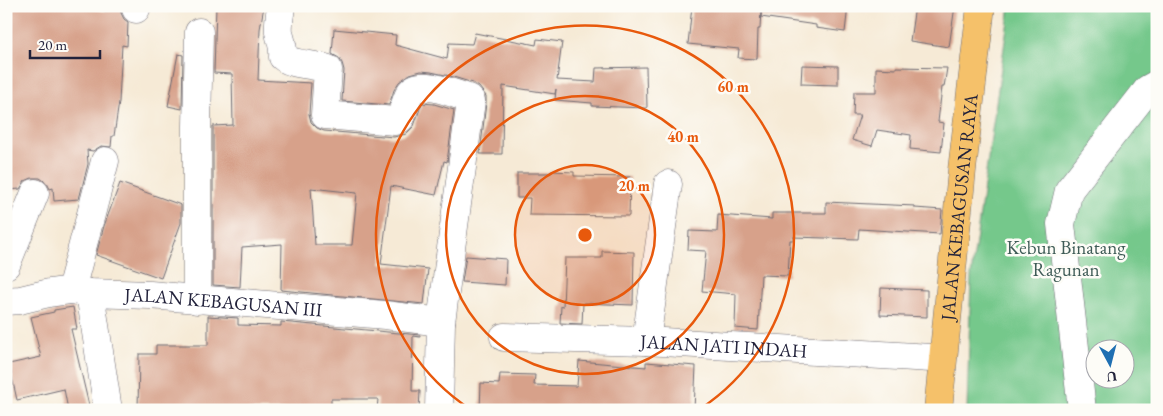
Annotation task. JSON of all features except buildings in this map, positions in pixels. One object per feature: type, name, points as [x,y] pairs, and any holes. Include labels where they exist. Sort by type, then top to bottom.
[{"type":"main road","name":"JALAN KEBAGUSAN RAYA","points":[[938,410],[981,6]]},
{"type":"street","points":[[281,6],[279,30],[284,45],[283,57],[288,62],[317,65],[328,69],[325,115],[394,121],[400,119],[410,92],[417,87],[427,86],[468,98],[471,101],[441,322],[439,410]]},
{"type":"street","points":[[197,300],[199,32]]},
{"type":"street","points":[[1082,410],[1061,224],[1069,190],[1148,89],[1157,84]]},
{"type":"street","points":[[105,161],[81,292],[108,410]]},
{"type":"street","points":[[646,341],[668,184]]},
{"type":"street","points":[[6,265],[35,193]]},
{"type":"street","name":"JALAN KEBAGUSAN III","points":[[6,301],[81,292],[150,295],[385,315],[441,322]]},
{"type":"street","name":"JALAN JATI INDAH","points":[[504,337],[646,341],[931,358],[943,356]]},
{"type":"green space","name":"Kebun Binatang Ragunan","points":[[1010,6],[1157,6],[1157,410],[967,410],[971,276]]}]
